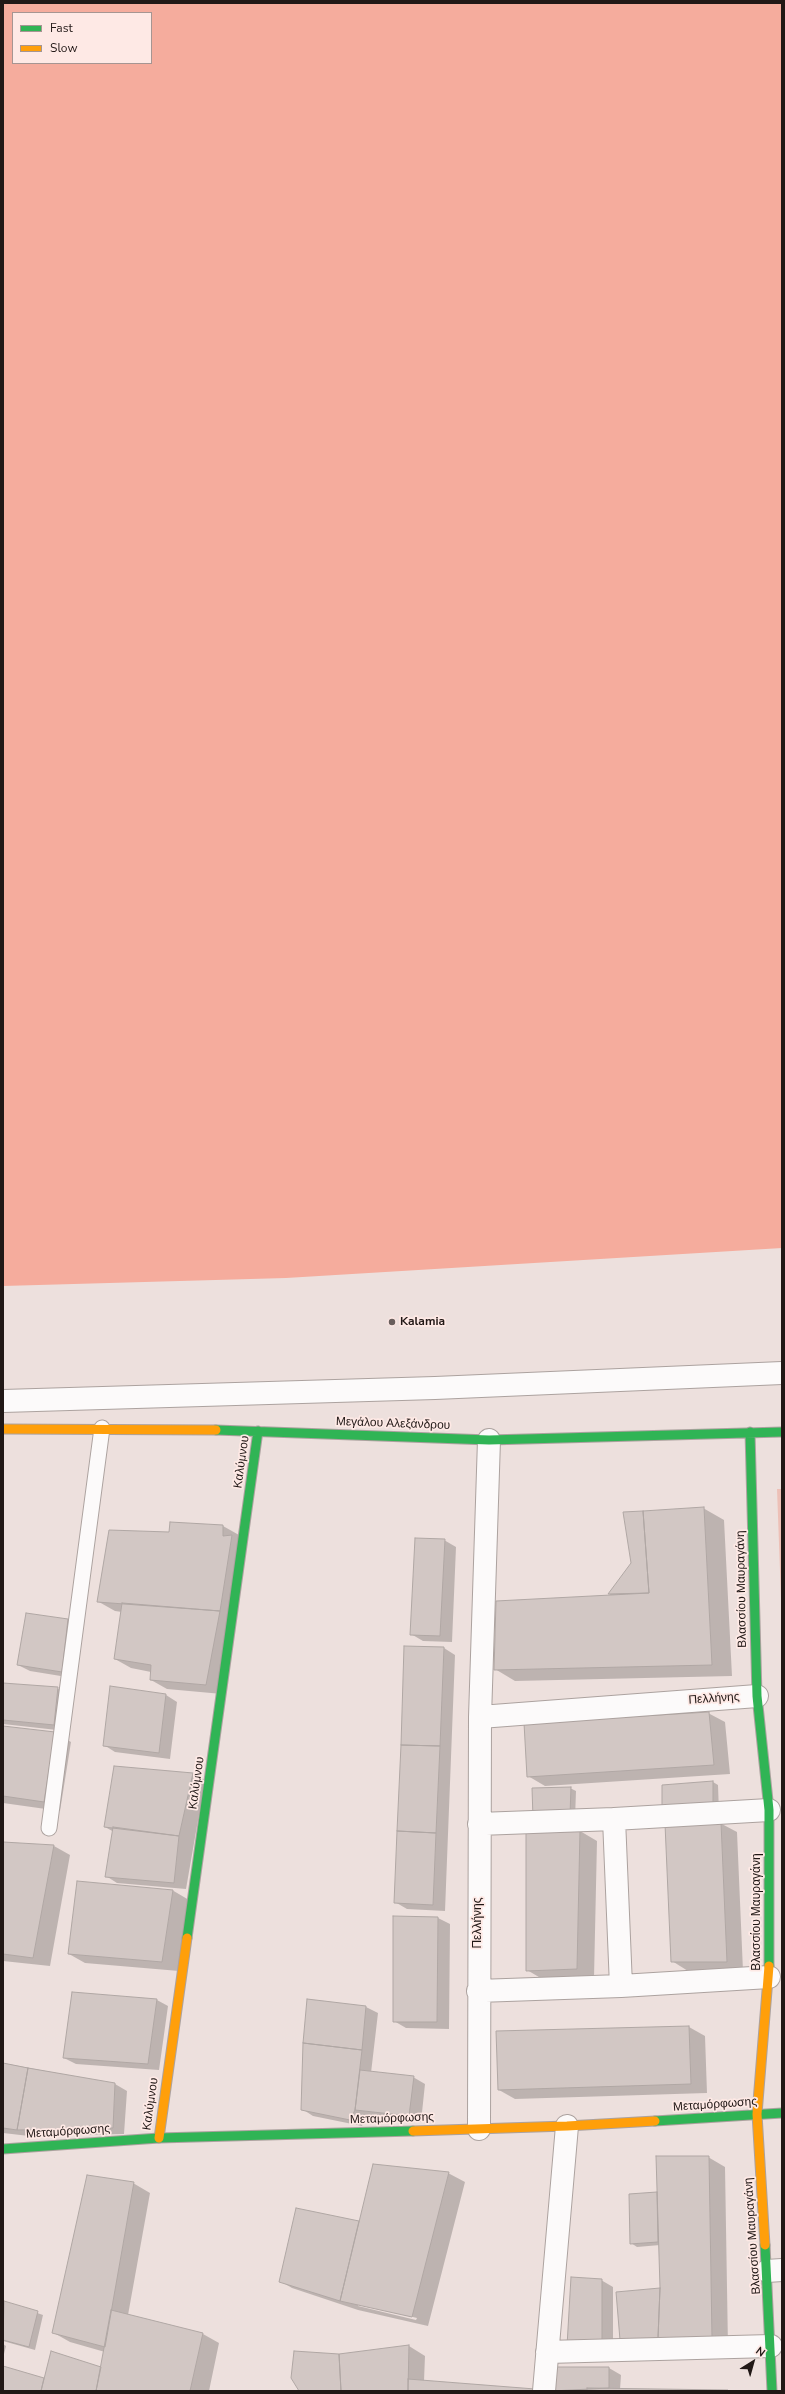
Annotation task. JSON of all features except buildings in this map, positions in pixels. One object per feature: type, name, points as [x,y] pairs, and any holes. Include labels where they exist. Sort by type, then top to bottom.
[{"type":"street","points":[[3,1401],[435,1388],[782,1373]]},
{"type":"street","name":"Μεγάλου Αλεξάνδρου","points":[[3,1429],[102,1428],[258,1431],[489,1440],[782,1432]]},
{"type":"street","name":"Καλύμνου","points":[[159,2138],[258,1431]]},
{"type":"street","name":"Βλασσίου Μαυραγάνη","points":[[750,1432],[757,1696],[769,1810],[768,1977],[757,2114],[775,2271],[775,2360],[772,2391]]},
{"type":"street","name":"Πελλήνης","points":[[479,2129],[478,1991],[480,1717],[489,1440]]},
{"type":"street","name":"Πελλήνης","points":[[480,1717],[757,1696]]},
{"type":"street","points":[[479,1824],[614,1819],[769,1810]]},
{"type":"street","points":[[614,1819],[621,1986]]},
{"type":"street","points":[[478,1991],[621,1986],[768,1977]]},
{"type":"street","name":"Μεταμόρφωσης","points":[[3,2149],[159,2138],[567,2126],[782,2113]]},
{"type":"street","points":[[544,2391],[567,2126]]},
{"type":"street","points":[[547,2352],[775,2360]]},
{"type":"lane","points":[[49,1828],[102,1428]]},
{"type":"shaded area","points":[[3,3],[782,3],[782,1248],[286,1278],[3,1286]]},
{"type":"shaded area","points":[[777,1489],[782,1489],[782,1626]]},
{"type":"traffic: fast","points":[[216,1430],[489,1440],[782,1432]]},
{"type":"traffic: fast","points":[[187,1938],[258,1431]]},
{"type":"traffic: fast","points":[[750,1432],[757,1696],[769,1810],[769,1966]]},
{"type":"traffic: fast","points":[[655,2121],[782,2113]]},
{"type":"traffic: fast","points":[[3,2149],[159,2138],[413,2131]]},
{"type":"traffic: fast","points":[[765,2245],[772,2391]]},
{"type":"traffic: slow","points":[[3,1429],[216,1430]]},
{"type":"traffic: slow","points":[[159,2138],[187,1938]]},
{"type":"traffic: slow","points":[[765,2245],[757,2114],[769,1966]]},
{"type":"traffic: slow","points":[[413,2131],[567,2126],[655,2121]]},
{"type":"place","name":"Kalamia","points":[[392,1322]]}]
